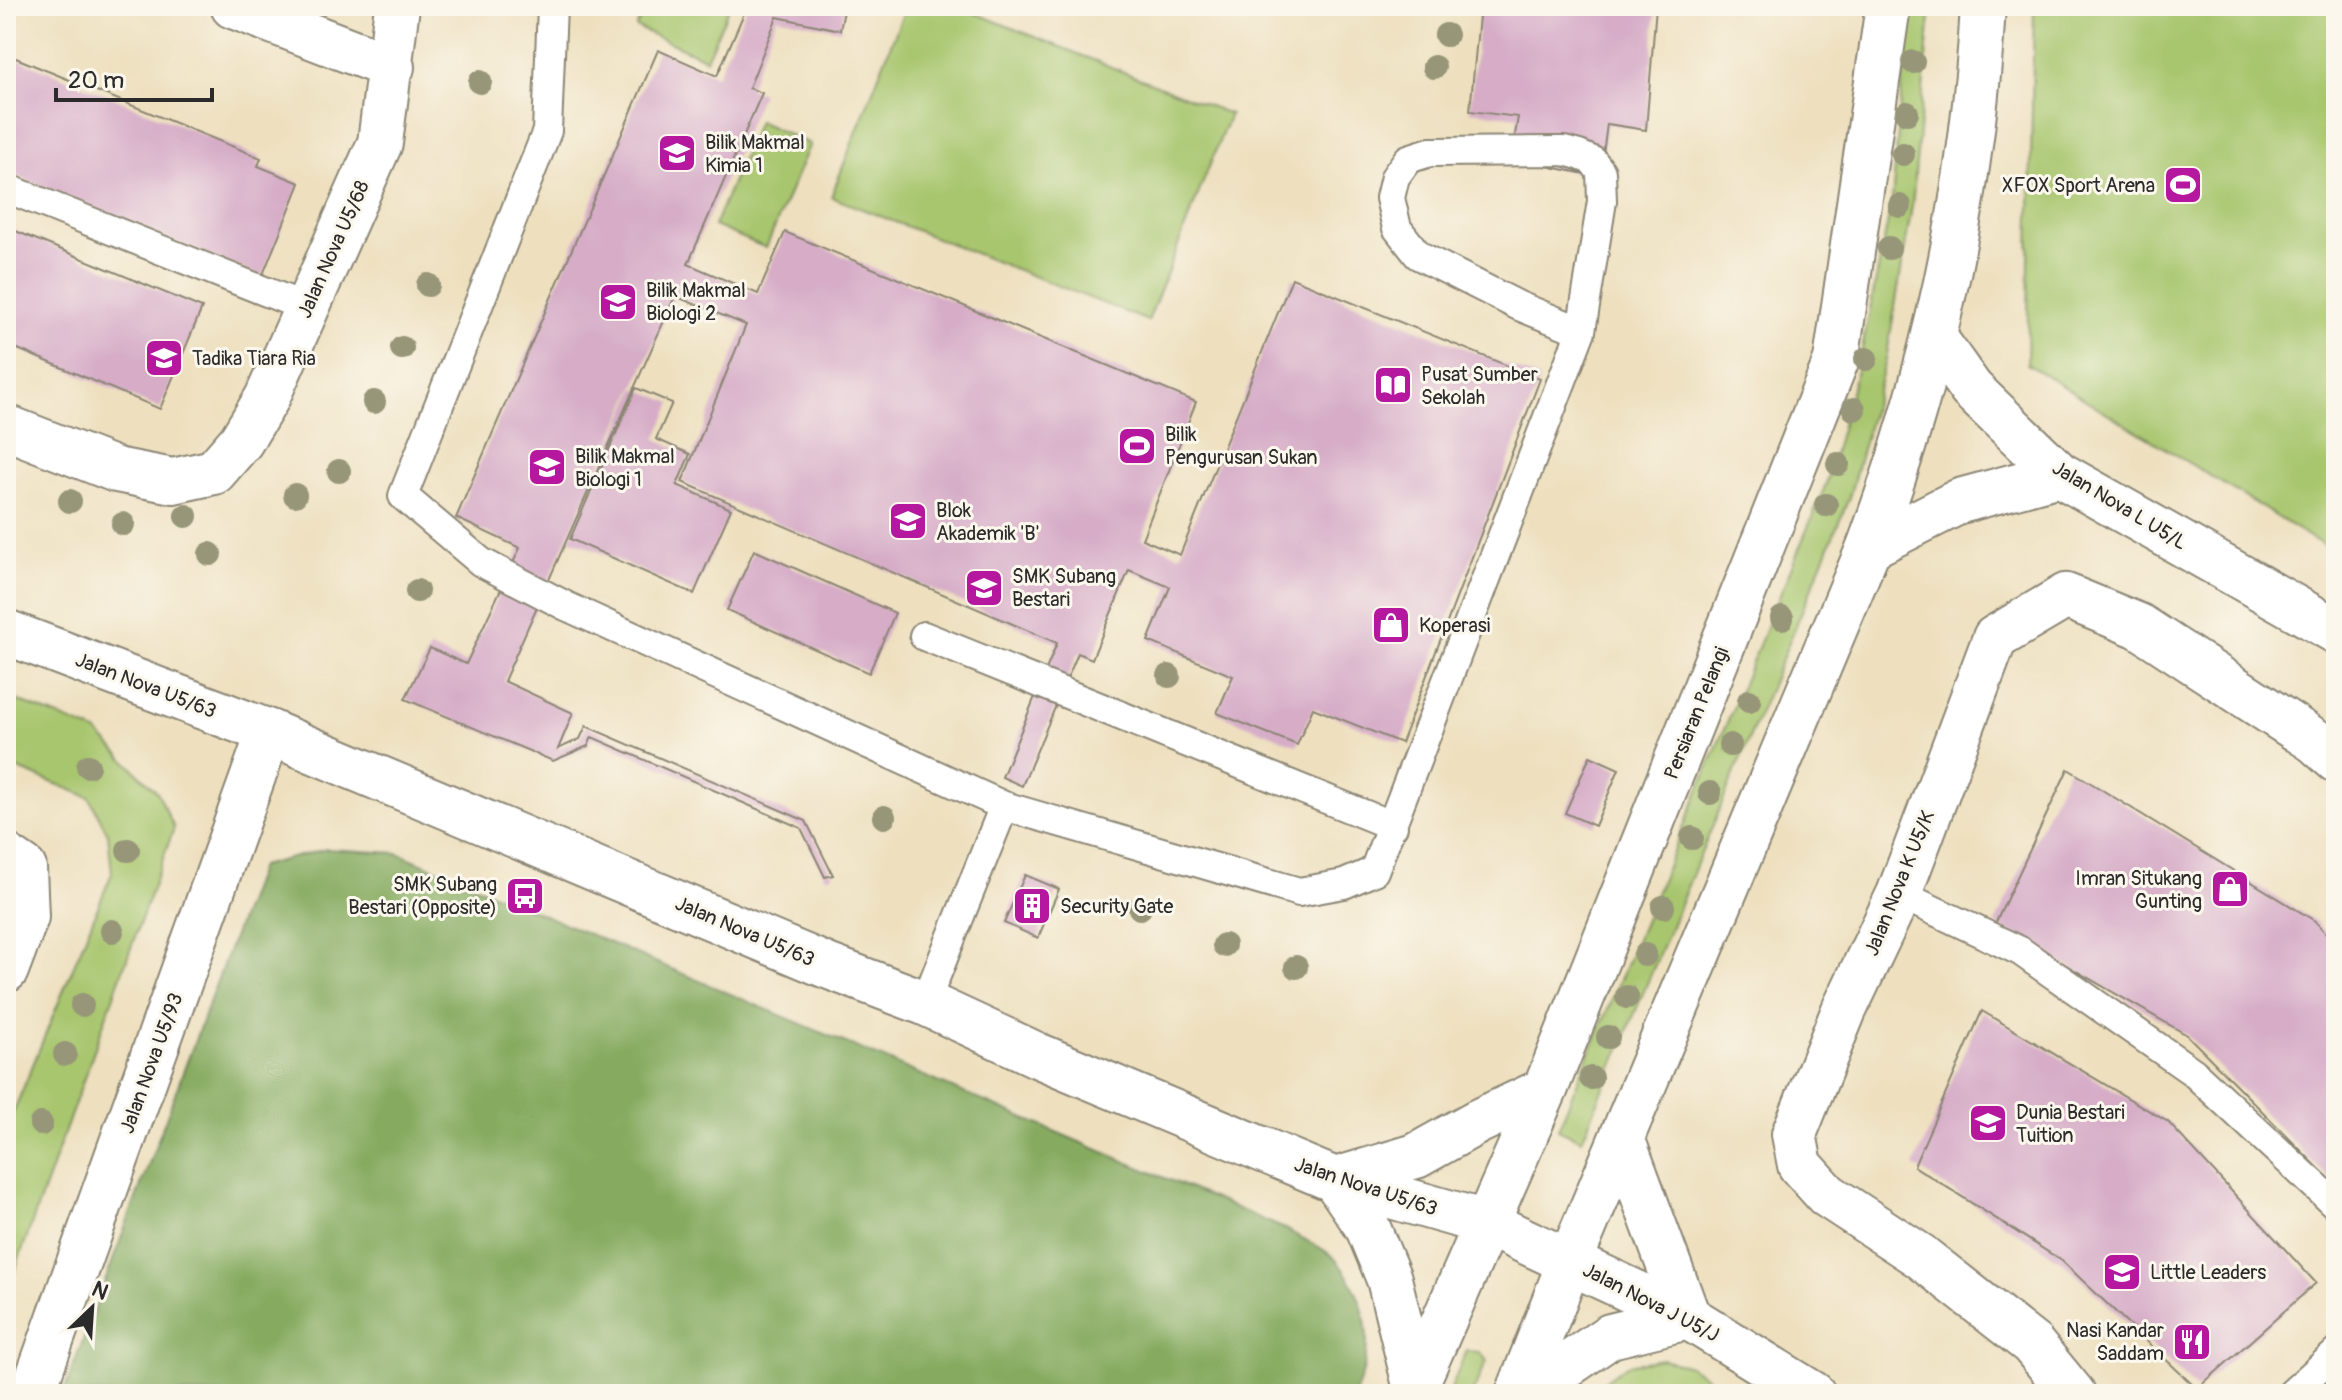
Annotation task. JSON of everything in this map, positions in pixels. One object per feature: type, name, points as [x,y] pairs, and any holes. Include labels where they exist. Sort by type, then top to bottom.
[{"type":"street","points":[[233,6],[392,67]]},
{"type":"street","name":"Jalan Nova U5/68","points":[[6,427],[116,470],[173,481],[214,472],[241,441],[267,398],[380,143],[392,67],[397,6]]},
{"type":"street","name":"Persiaran Pelangi","points":[[1414,1390],[1545,1090],[1836,361],[1888,6]]},
{"type":"street","points":[[1518,1394],[1570,1261],[1623,1141],[1869,547],[1905,450],[1936,340],[1978,105],[1983,6]]},
{"type":"street","name":"Jalan Nova L U5/L","points":[[1936,340],[1971,389],[2059,474],[2336,631]]},
{"type":"street","points":[[1869,547],[1960,501],[2059,474]]},
{"type":"street","name":"Jalan Nova K U5/K","points":[[2073,1394],[2032,1344],[1920,1256],[1827,1195],[1800,1165],[1794,1134],[1844,1010],[1899,894],[1995,638],[2066,596],[2139,626],[2315,741],[2336,760]]},
{"type":"street","name":"Jalan Nova U5/63","points":[[6,632],[269,732],[827,966],[925,1003],[1037,1055],[1335,1180],[1486,1223],[1570,1261]]},
{"type":"street","name":"Jalan Nova U5/93","points":[[32,1394],[269,732]]},
{"type":"street","points":[[6,856],[24,868],[26,917],[6,970]]},
{"type":"street","points":[[1414,1390],[1389,1279],[1368,1228],[1335,1180],[1416,1156],[1477,1122],[1545,1090]]},
{"type":"street","points":[[1525,1394],[1610,1336],[1688,1317],[1623,1141]]},
{"type":"street","name":"Jalan Nova J U5/J","points":[[1570,1261],[1688,1317],[1813,1394]]},
{"type":"lane","points":[[552,6],[547,131],[403,496],[481,562],[552,599],[1004,806],[1299,892],[1344,884],[1374,871],[1581,331],[1602,201],[1601,172],[1593,161],[1564,151],[1430,152],[1408,159],[1395,177],[1390,198],[1397,228],[1418,255],[1519,306],[1581,331]]},
{"type":"lane","points":[[6,188],[307,308]]},
{"type":"lane","points":[[924,636],[1393,826]]},
{"type":"lane","points":[[925,1003],[1004,806]]},
{"type":"lane","points":[[1899,894],[2020,951],[2193,1072],[2336,1205]]},
{"type":"lane","points":[[2291,1394],[2336,1353]]},
{"type":"green space","points":[[646,6],[730,6],[706,59],[636,27]]},
{"type":"green space","points":[[906,6],[957,6],[1230,114],[1148,321],[831,197]]},
{"type":"green space","points":[[1909,6],[1931,6],[1912,206],[1886,360],[1849,498],[1582,1140],[1558,1129],[1826,484],[1861,354],[1892,201]]},
{"type":"green space","name":"XFOX Sport Arena","points":[[2034,6],[2336,6],[2336,553],[2027,364]]},
{"type":"green space","points":[[758,121],[810,144],[766,248],[714,226]]},
{"type":"green space","points":[[6,696],[97,732],[158,793],[174,828],[6,1295],[6,1130],[112,873],[108,834],[89,797],[6,764]]},
{"type":"green space","points":[[326,849],[398,853],[1285,1229],[1337,1261],[1356,1292],[1366,1325],[1367,1342],[1362,1377],[1355,1394],[63,1394],[260,866]]},
{"type":"green space","points":[[1466,1351],[1480,1352],[1487,1361],[1472,1394],[1449,1394]]},
{"type":"green space","points":[[1662,1359],[1690,1366],[1732,1394],[1586,1394],[1627,1365]]},
{"type":"building","points":[[747,6],[845,6],[840,30],[777,17],[749,88],[762,93],[688,264],[758,294],[785,232],[1196,402],[1142,539],[1180,555],[1292,278],[1540,379],[1401,743],[1313,708],[1297,745],[1217,713],[1233,676],[1148,641],[1170,587],[1129,570],[1092,659],[1078,653],[1022,786],[1002,777],[1057,643],[682,482],[746,325],[675,296],[504,681],[573,713],[558,749],[580,739],[586,726],[806,821],[833,875],[825,877],[801,828],[592,737],[588,746],[553,761],[405,699],[430,648],[466,664],[520,548],[456,518],[658,50],[717,76]]},
{"type":"building","points":[[1480,6],[1656,6],[1646,130],[1607,124],[1600,177],[1511,159],[1518,117],[1470,111]]},
{"type":"building","points":[[6,54],[261,158],[258,166],[300,183],[262,277],[6,172]]},
{"type":"building","points":[[6,227],[202,308],[160,409],[6,344]]},
{"type":"building","points":[[636,388],[672,403],[656,439],[690,454],[677,485],[731,509],[694,594],[570,539]]},
{"type":"building","points":[[754,550],[895,613],[869,673],[727,610]]},
{"type":"building","points":[[1590,756],[1619,769],[1595,826],[1565,813]]},
{"type":"building","points":[[2068,769],[2315,921],[2336,944],[2336,1186],[2187,1035],[1995,924]]},
{"type":"building","name":"Security Gate","points":[[1025,875],[1059,889],[1038,938],[1004,923]]},
{"type":"building","points":[[1982,1011],[2168,1122],[2316,1283],[2197,1389],[2062,1261],[1914,1166]]},
{"type":"place","name":"Bilik Makmal Kimia 1","points":[[677,153]]},
{"type":"place","name":"XFOX Sport Arena","points":[[2183,185]]},
{"type":"place","name":"Bilik Makmal Biologi 2","points":[[618,302]]},
{"type":"place","name":"Tadika Tiara Ria","points":[[164,358]]},
{"type":"place","name":"Pusat Sumber Sekolah","points":[[1393,385]]},
{"type":"place","name":"Bilik Pengurusan Sukan","points":[[1137,446]]},
{"type":"place","name":"Bilik Makmal Biologi 1","points":[[547,467]]},
{"type":"place","name":"Blok Akademik 'B'","points":[[908,521]]},
{"type":"place","name":"SMK Subang Bestari","points":[[984,588]]},
{"type":"place","name":"Koperasi","points":[[1391,625]]},
{"type":"place","name":"Imran Situkang Gunting","points":[[2230,889]]},
{"type":"place","name":"SMK Subang Bestari (Opposite)","points":[[525,896]]},
{"type":"place","name":"Security Gate","points":[[1032,906]]},
{"type":"place","name":"Dunia Bestari Tuition","points":[[1988,1123]]},
{"type":"place","name":"Little Leaders","points":[[2122,1272]]},
{"type":"place","name":"Nasi Kandar Saddam","points":[[2192,1342]]}]
